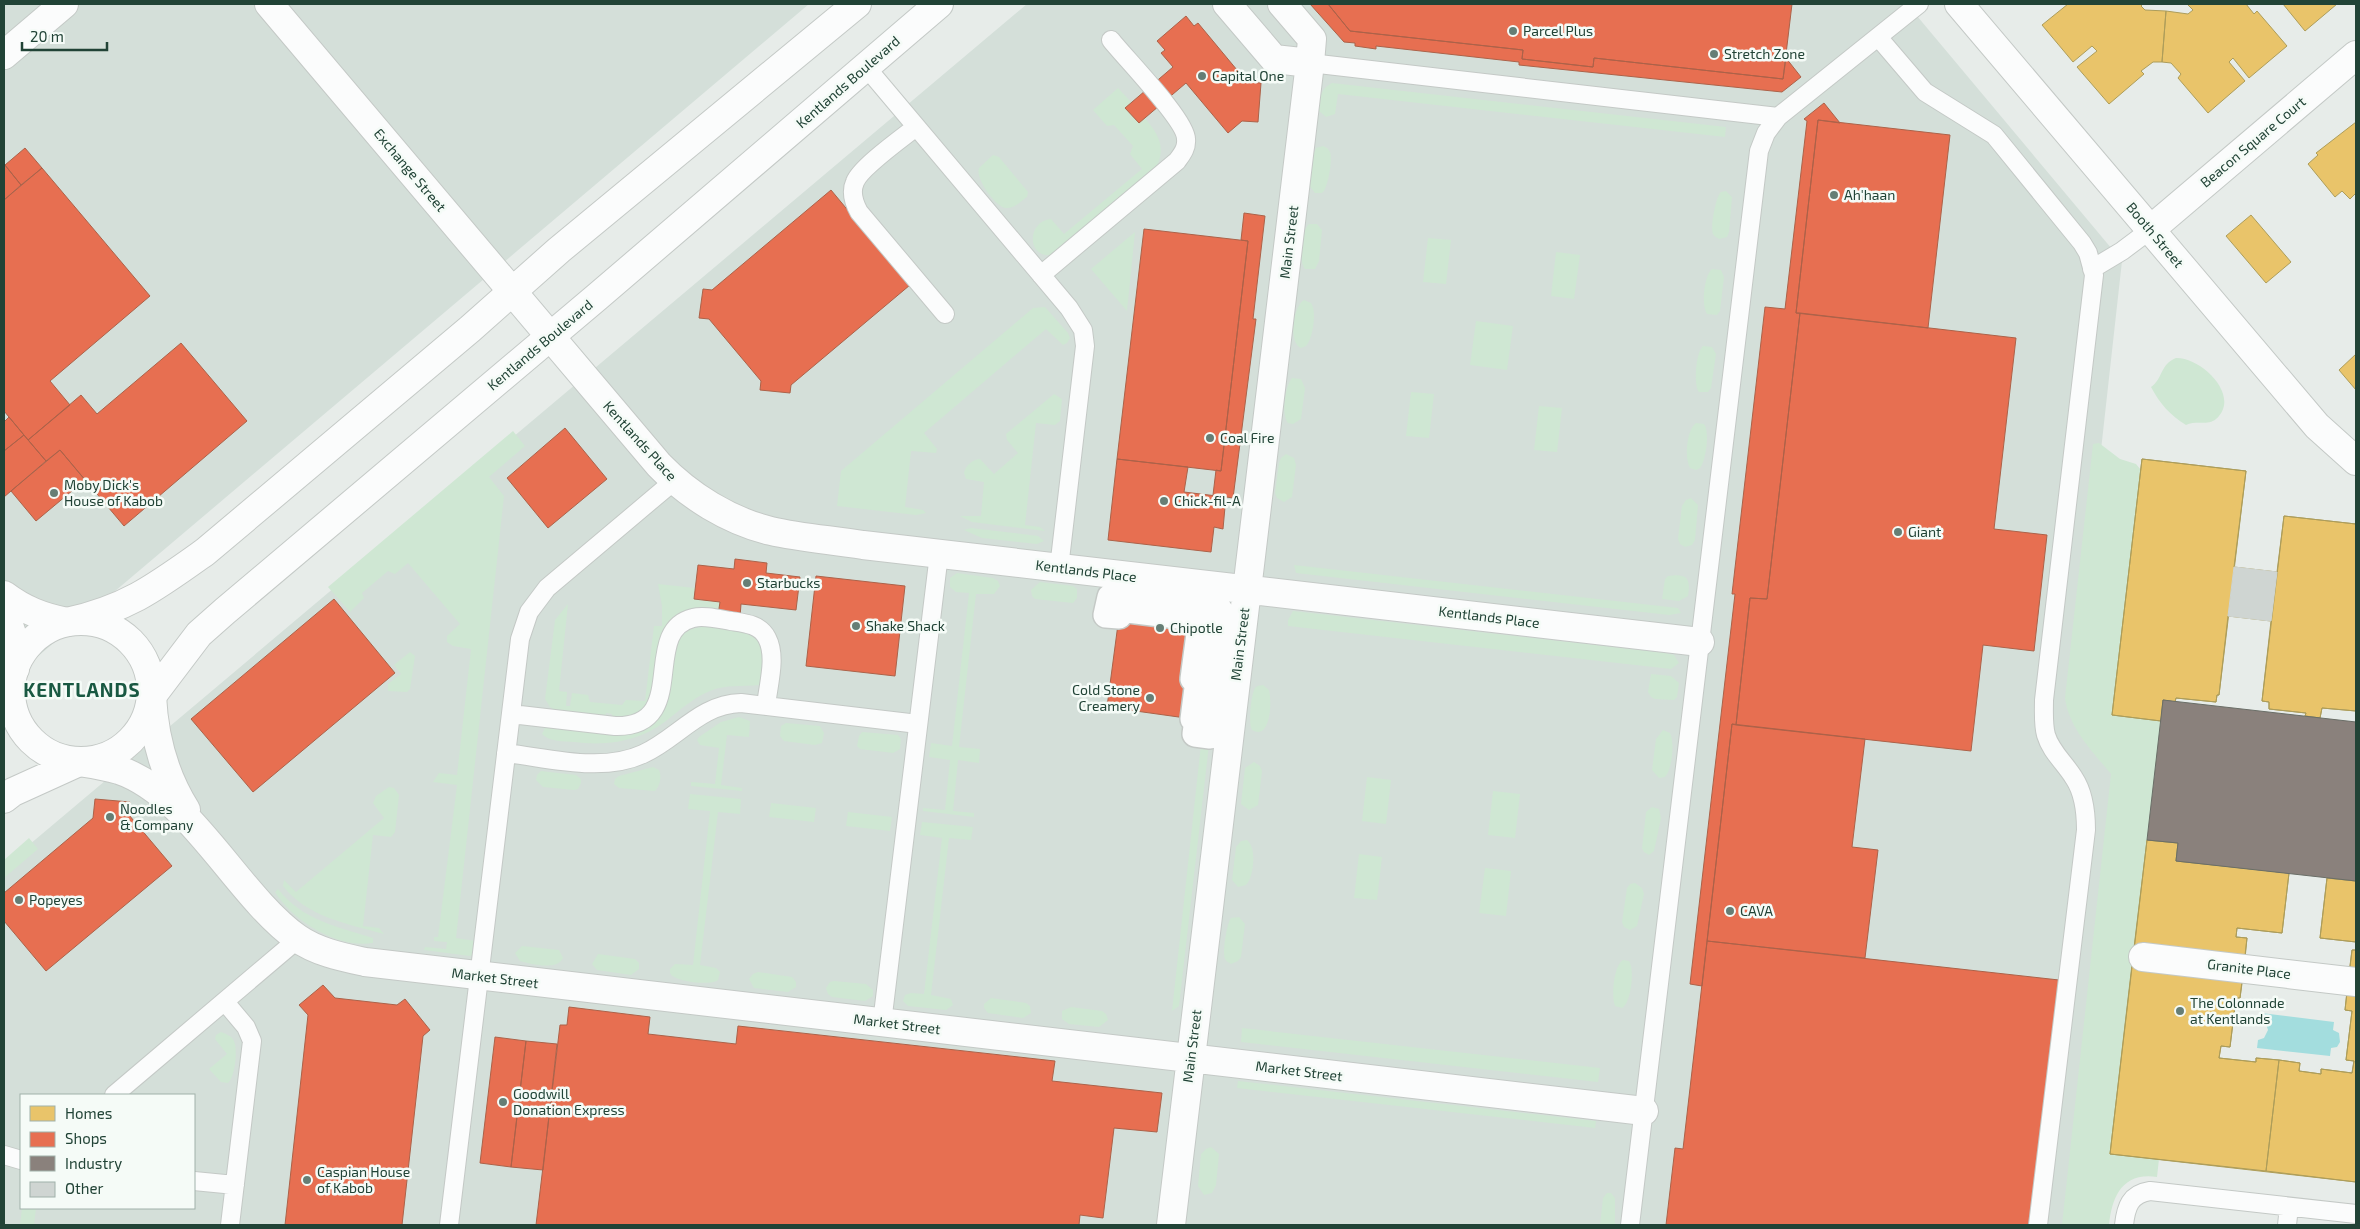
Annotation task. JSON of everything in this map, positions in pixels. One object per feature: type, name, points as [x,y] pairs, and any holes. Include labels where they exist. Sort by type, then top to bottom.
[{"type":"street","points":[[4,55],[64,4]]},
{"type":"street","name":"Exchange Street","points":[[269,4],[550,336]]},
{"type":"street","points":[[9,677],[35,638],[47,630],[124,605],[159,585],[205,552],[559,250],[857,4]]},
{"type":"street","name":"Kentlands Boulevard","points":[[152,696],[199,634],[218,616],[866,68],[939,4]]},
{"type":"street","points":[[1227,4],[1274,59],[1310,63]]},
{"type":"street","name":"Main Street","points":[[1171,1225],[1310,63],[1312,39],[1282,4]]},
{"type":"street","name":"Booth Street","points":[[1959,4],[2317,426],[2356,460]]},
{"type":"street","name":"Beacon Square Court","points":[[2150,230],[2356,55]]},
{"type":"street","name":"Kentlands Place","points":[[550,336],[674,481],[722,511],[771,531],[939,554],[1700,642]]},
{"type":"street","points":[[1118,593],[1207,602],[1216,604],[1221,610],[1223,623],[1210,736],[1195,734],[1197,719],[1193,719],[1198,680],[1193,679],[1201,619],[1120,609],[1119,616],[1106,614],[1108,601],[1112,595],[1118,593]]},
{"type":"street","points":[[4,595],[20,608],[41,617],[67,622],[96,623],[110,627],[126,637],[143,657],[150,674],[152,696],[150,709],[141,728],[126,746],[110,755],[91,761],[78,762],[54,756],[43,750],[24,731],[12,704],[9,677],[14,640],[4,610]]},
{"type":"street","name":"Market Street","points":[[152,696],[155,735],[160,754],[181,802],[199,833]]},
{"type":"street","points":[[4,799],[13,792],[78,762]]},
{"type":"street","name":"Market Street","points":[[78,762],[120,771],[135,778],[164,798],[199,833],[258,902],[298,939],[319,950],[364,962],[1644,1111]]},
{"type":"street","name":"Granite Place","points":[[2143,957],[2356,982]]},
{"type":"lane","points":[[1630,1225],[1759,151],[1766,133],[1778,117],[1919,4]]},
{"type":"lane","points":[[1878,37],[1925,92],[1994,135],[2082,243],[2088,252],[2092,269],[2094,288],[2043,718],[2046,736],[2054,751],[2075,779],[2082,795],[2086,812],[2086,830],[2038,1225]]},
{"type":"lane","points":[[1041,276],[1177,161],[1184,151],[1186,140],[1180,122],[1110,40]]},
{"type":"lane","points":[[1310,63],[1778,117]]},
{"type":"lane","points":[[866,68],[1075,316],[1085,338],[1059,568]]},
{"type":"lane","points":[[916,127],[862,172],[855,181],[852,192],[859,212],[945,314]]},
{"type":"lane","points":[[2092,269],[2122,251],[2150,230]]},
{"type":"lane","points":[[450,1225],[520,639],[529,612],[547,588],[674,481]]},
{"type":"lane","points":[[882,1023],[939,554]]},
{"type":"lane","points":[[511,714],[615,726],[624,726],[640,721],[658,705],[666,647],[672,634],[685,621],[697,617],[753,625],[765,635],[771,649],[766,706]]},
{"type":"lane","points":[[506,753],[588,762],[616,762],[655,748],[718,705],[741,703],[918,724]]},
{"type":"lane","points":[[115,1094],[298,939]]},
{"type":"lane","points":[[225,1002],[246,1027],[252,1041],[230,1225]]},
{"type":"lane","points":[[4,1155],[20,1160]]},
{"type":"lane","points":[[195,1180],[235,1185]]},
{"type":"lane","points":[[2124,1225],[2129,1202],[2142,1192],[2150,1191],[2356,1214]]},
{"type":"lane","points":[[2287,1225],[2289,1206]]},
{"type":"shaded area","points":[[4,4],[809,4],[4,685]]},
{"type":"shaded area","points":[[1027,4],[1907,4],[2122,261],[2075,684],[2122,758],[2071,1225],[4,1225],[4,866]]},
{"type":"green space","points":[[1332,83],[1726,127],[1725,137],[1338,94],[1335,114],[1326,117],[1319,111],[1320,98],[1325,88]]},
{"type":"green space","points":[[1118,88],[1131,102],[1126,108],[1139,123],[1145,118],[1157,135],[1161,152],[1157,166],[1052,255],[1044,254],[1038,251],[1034,245],[1034,232],[1037,226],[1043,221],[1051,219],[1064,234],[1142,169],[1130,154],[1133,146],[1114,125],[1107,126],[1093,110]]},
{"type":"green space","points":[[1323,146],[1327,148],[1331,155],[1329,173],[1322,193],[1315,193],[1309,185],[1313,155],[1316,148]]},
{"type":"green space","points":[[993,155],[999,157],[1028,192],[1027,197],[1012,207],[1006,208],[997,203],[987,192],[980,179],[979,168]]},
{"type":"green space","points":[[1726,191],[1732,197],[1729,232],[1727,237],[1719,239],[1713,234],[1712,230],[1715,205],[1721,192]]},
{"type":"green space","points":[[1309,224],[1317,224],[1322,230],[1319,261],[1315,269],[1305,269],[1301,253],[1302,239]]},
{"type":"green space","points":[[1135,232],[1127,311],[1091,269]]},
{"type":"green space","points":[[1428,238],[1451,240],[1446,284],[1423,282]]},
{"type":"green space","points":[[1556,252],[1580,255],[1574,299],[1551,296]]},
{"type":"green space","points":[[1712,269],[1721,270],[1724,277],[1720,311],[1717,315],[1707,314],[1704,304],[1705,284]]},
{"type":"green space","points":[[1304,300],[1311,303],[1314,318],[1308,342],[1306,346],[1301,348],[1294,339],[1293,332],[1297,309]]},
{"type":"green space","points":[[1045,307],[1068,333],[1070,338],[1067,343],[1063,345],[1046,329],[924,433],[937,449],[936,453],[911,451],[905,507],[923,510],[926,513],[916,515],[837,506],[841,471],[1033,308]]},
{"type":"green space","points":[[1476,321],[1513,326],[1507,370],[1470,365]]},
{"type":"green space","points":[[1703,346],[1712,347],[1716,354],[1711,388],[1708,392],[1699,392],[1696,383],[1697,361]]},
{"type":"green space","points":[[2176,358],[2186,359],[2196,364],[2215,380],[2221,389],[2224,400],[2223,410],[2213,421],[2186,425],[2170,413],[2154,393],[2151,387],[2158,380],[2167,364]]},
{"type":"green space","points":[[1292,378],[1301,379],[1305,388],[1301,419],[1293,424],[1288,423],[1284,407],[1287,387]]},
{"type":"green space","points":[[1411,392],[1434,394],[1429,438],[1406,436]]},
{"type":"green space","points":[[1054,394],[1062,399],[1060,421],[1055,425],[1036,423],[1025,525],[1040,527],[1045,531],[972,522],[960,516],[981,516],[984,482],[966,479],[964,473],[968,465],[980,459],[994,474],[1018,453],[1007,440],[1006,434]]},
{"type":"green space","points":[[1539,406],[1562,408],[1557,452],[1534,450]]},
{"type":"green space","points":[[1696,423],[1704,424],[1707,439],[1702,464],[1696,470],[1690,468],[1687,451],[1690,431]]},
{"type":"green space","points":[[513,431],[525,446],[489,477],[504,496],[456,938],[475,941],[475,954],[470,956],[424,950],[425,947],[446,949],[447,942],[434,941],[434,937],[438,937],[457,785],[433,782],[439,773],[457,775],[471,649],[453,646],[447,642],[447,636],[460,624],[408,563],[395,574],[388,571],[362,593],[364,598],[350,612],[328,587]]},
{"type":"green space","points":[[2099,443],[2120,459],[2136,464],[2141,470],[2112,715],[2161,721],[2110,1153],[2159,1159],[2157,1177],[2145,1176],[2135,1178],[2121,1189],[2113,1205],[2109,1225],[2062,1225],[2111,774],[2082,739],[2071,719],[2065,698],[2093,444]]},
{"type":"green space","points":[[1286,454],[1294,458],[1296,465],[1292,497],[1284,502],[1277,498],[1275,493],[1279,463]]},
{"type":"green space","points":[[1691,498],[1698,505],[1695,540],[1692,545],[1685,547],[1680,544],[1678,539],[1682,506],[1686,500]]},
{"type":"green space","points":[[971,528],[1038,536],[1044,541],[1037,544],[982,538],[964,530]]},
{"type":"green space","points":[[1294,565],[1678,608],[1681,613],[1669,615],[1296,573]]},
{"type":"green space","points":[[957,573],[993,578],[998,581],[1000,586],[994,594],[976,594],[959,747],[980,749],[979,763],[958,760],[953,811],[974,813],[974,817],[923,811],[923,808],[945,810],[950,760],[929,757],[931,743],[952,746],[969,593],[956,592],[950,587],[950,578]]},
{"type":"green space","points":[[1680,575],[1686,578],[1689,585],[1688,596],[1679,601],[1662,599],[1665,579],[1668,576]]},
{"type":"green space","points":[[1040,582],[1073,586],[1077,589],[1077,598],[1073,603],[1035,599],[1032,596],[1031,590]]},
{"type":"green space","points":[[658,584],[695,588],[694,599],[720,602],[719,609],[700,607],[678,617],[647,707],[630,717],[612,717],[612,714],[606,713],[605,717],[557,711],[550,707],[545,699],[555,620],[568,604],[559,691],[567,692],[566,706],[570,706],[572,693],[588,695],[590,702],[622,705],[626,700],[645,701],[654,626],[662,626],[662,606]]},
{"type":"green space","points":[[1293,611],[1666,653],[1674,655],[1679,663],[1671,669],[1288,626],[1288,620]]},
{"type":"green space","points":[[706,626],[739,630],[754,637],[760,643],[764,655],[762,683],[759,685],[722,687],[710,691],[692,701],[645,734],[622,741],[587,743],[561,741],[553,740],[542,734],[546,726],[640,729],[681,635],[691,629]]},
{"type":"green space","points":[[410,652],[415,656],[410,689],[407,692],[388,691],[388,684],[401,674],[394,665]]},
{"type":"green space","points":[[1651,674],[1671,676],[1679,683],[1677,697],[1674,700],[1651,697],[1648,692]]},
{"type":"green space","points":[[1263,685],[1269,690],[1270,710],[1267,725],[1258,732],[1252,730],[1250,709],[1255,688]]},
{"type":"green space","points":[[739,717],[750,721],[749,737],[727,735],[721,785],[742,788],[742,791],[691,786],[691,782],[715,784],[719,748],[700,745],[697,740],[699,737],[721,722]]},
{"type":"green space","points":[[786,723],[820,726],[824,733],[822,743],[815,745],[784,741],[780,736],[781,726]]},
{"type":"green space","points":[[1663,730],[1670,733],[1672,737],[1672,756],[1665,777],[1659,778],[1652,770],[1656,739]]},
{"type":"green space","points":[[862,732],[898,735],[901,739],[900,749],[893,753],[860,749],[857,746]]},
{"type":"green space","points":[[1202,735],[1210,736],[1179,1006],[1172,1011]]},
{"type":"green space","points":[[1254,762],[1260,766],[1262,771],[1258,805],[1249,810],[1241,804],[1245,768]]},
{"type":"green space","points":[[653,767],[659,770],[660,775],[659,784],[655,791],[619,788],[614,784],[615,779],[619,776]]},
{"type":"green space","points":[[541,771],[576,775],[581,779],[581,783],[578,789],[574,790],[543,787],[536,780],[537,775]]},
{"type":"green space","points":[[1367,777],[1391,780],[1386,824],[1362,821]]},
{"type":"green space","points":[[389,787],[394,788],[399,795],[395,832],[391,837],[373,835],[363,926],[379,928],[384,934],[343,923],[316,912],[293,897],[283,886],[284,880],[296,892],[384,818],[373,803],[376,796]]},
{"type":"green space","points":[[1493,791],[1520,794],[1515,838],[1488,835]]},
{"type":"green space","points":[[690,794],[741,799],[740,814],[718,812],[700,965],[716,968],[720,972],[718,980],[708,983],[685,981],[678,979],[670,973],[670,969],[675,964],[693,965],[710,811],[688,809]]},
{"type":"green space","points":[[771,803],[816,808],[814,822],[769,817]]},
{"type":"green space","points":[[1652,807],[1659,809],[1661,818],[1654,851],[1649,855],[1642,848],[1646,812]]},
{"type":"green space","points":[[848,812],[892,817],[890,831],[846,826]]},
{"type":"green space","points":[[922,822],[973,827],[971,840],[949,838],[931,995],[951,999],[953,1005],[946,1010],[908,1006],[903,1001],[905,995],[911,993],[924,994],[942,838],[920,835]]},
{"type":"green space","points":[[29,838],[38,849],[4,878],[4,860]]},
{"type":"green space","points":[[1247,840],[1253,855],[1251,876],[1246,885],[1238,887],[1232,880],[1236,847],[1241,841]]},
{"type":"green space","points":[[1359,854],[1382,857],[1377,900],[1354,898]]},
{"type":"green space","points":[[1485,868],[1511,871],[1506,916],[1479,913]]},
{"type":"green space","points":[[1635,883],[1642,888],[1644,894],[1637,926],[1630,930],[1624,927],[1622,922],[1627,888],[1630,884]]},
{"type":"green space","points":[[278,889],[288,900],[309,915],[334,926],[373,938],[373,943],[345,942],[318,931],[293,913],[283,903],[275,892]]},
{"type":"green space","points":[[1239,917],[1245,924],[1241,957],[1238,961],[1231,964],[1224,956],[1225,938],[1231,918]]},
{"type":"green space","points":[[522,946],[559,950],[563,958],[560,962],[550,965],[537,965],[520,961],[515,953]]},
{"type":"green space","points":[[598,954],[635,959],[639,963],[639,969],[631,975],[597,970],[592,964]]},
{"type":"green space","points":[[1623,960],[1629,961],[1631,965],[1632,979],[1628,1000],[1622,1008],[1615,1006],[1613,988],[1617,968]]},
{"type":"green space","points":[[758,972],[792,977],[796,982],[796,987],[788,992],[754,988],[749,979]]},
{"type":"green space","points":[[830,982],[866,984],[873,990],[873,996],[865,1001],[832,997],[828,994],[826,988]]},
{"type":"green space","points":[[991,998],[1026,1003],[1030,1006],[1031,1013],[1023,1018],[988,1013],[984,1008],[984,1004]]},
{"type":"green space","points":[[1071,1007],[1102,1011],[1106,1014],[1108,1020],[1099,1027],[1069,1024],[1062,1019],[1062,1011]]},
{"type":"green space","points":[[1242,1028],[1600,1068],[1598,1082],[1241,1042]]},
{"type":"green space","points":[[221,1032],[229,1035],[235,1045],[234,1069],[228,1083],[221,1082],[209,1069],[227,1054],[215,1039],[216,1035]]},
{"type":"green space","points":[[1238,1081],[1596,1121],[1595,1128],[1237,1088]]},
{"type":"green space","points":[[1211,1147],[1219,1154],[1216,1185],[1212,1193],[1204,1195],[1198,1186],[1201,1154]]},
{"type":"green space","points":[[1607,1193],[1611,1193],[1615,1198],[1615,1225],[1600,1225],[1603,1198]]},
{"type":"green space","points":[[22,1209],[36,1209],[34,1225],[20,1225]]},
{"type":"water","points":[[2261,1013],[2334,1022],[2333,1030],[2339,1033],[2340,1042],[2337,1047],[2331,1048],[2330,1056],[2257,1048],[2258,1040],[2264,1038],[2268,1030],[2266,1024],[2260,1020]]},
{"type":"building: Homes","points":[[2068,4],[2143,4],[2141,6],[2145,10],[2166,11],[2162,62],[2153,62],[2141,71],[2144,74],[2109,104],[2077,67],[2097,51],[2092,46],[2073,62],[2042,25]]},
{"type":"building: Homes","points":[[2187,4],[2246,4],[2254,14],[2257,11],[2287,46],[2249,78],[2233,58],[2229,62],[2245,81],[2208,113],[2178,78],[2181,74],[2171,63],[2162,62],[2166,11],[2188,14],[2193,10]]},
{"type":"building: Homes","points":[[2283,4],[2337,4],[2305,31]]},
{"type":"building: Homes","points":[[2356,122],[2356,193],[2350,199],[2342,191],[2335,197],[2308,164],[2318,155],[2316,153]]},
{"type":"building: Homes","points":[[2251,215],[2291,262],[2266,283],[2226,236]]},
{"type":"building: Homes","points":[[2356,354],[2356,390],[2339,370]]},
{"type":"building: Homes","points":[[2142,459],[2246,471],[2234,567],[2277,572],[2284,516],[2356,524],[2356,711],[2322,708],[2320,718],[2305,716],[2306,713],[2269,709],[2269,702],[2262,701],[2271,621],[2228,616],[2219,695],[2217,695],[2216,702],[2176,698],[2175,702],[2163,700],[2161,721],[2112,715]]},
{"type":"building: Homes","points":[[2142,459],[2246,471],[2219,695],[2217,695],[2216,702],[2176,698],[2175,702],[2163,700],[2161,721],[2112,715]]},
{"type":"building: Homes","points":[[2284,516],[2356,524],[2356,711],[2322,708],[2320,718],[2305,716],[2306,713],[2269,709],[2269,702],[2262,701]]},
{"type":"building: Homes","name":"The Colonnade at Kentlands","points":[[2147,840],[2178,843],[2176,861],[2289,873],[2282,933],[2237,928],[2236,937],[2247,938],[2240,998],[2236,998],[2230,1047],[2221,1046],[2219,1058],[2256,1062],[2256,1058],[2279,1060],[2300,1063],[2299,1071],[2321,1074],[2321,1069],[2352,1073],[2354,1061],[2346,1060],[2352,1011],[2345,1010],[2352,950],[2356,950],[2356,1182],[2110,1154]]},
{"type":"building: Homes","points":[[2147,840],[2178,843],[2176,861],[2289,873],[2282,933],[2237,928],[2236,937],[2247,938],[2244,969],[2133,956]]},
{"type":"building: Homes","points":[[2327,878],[2356,881],[2356,942],[2320,938]]},
{"type":"building: Homes","points":[[2327,878],[2356,881],[2356,942],[2320,938]]},
{"type":"building: Homes","points":[[2352,950],[2356,950],[2356,982],[2348,981]]},
{"type":"building: Homes","points":[[2133,956],[2244,969],[2240,998],[2236,998],[2230,1047],[2221,1046],[2219,1058],[2256,1062],[2256,1058],[2279,1060],[2266,1171],[2110,1154]]},
{"type":"building: Homes","points":[[2348,981],[2356,982],[2356,1182],[2266,1171],[2279,1060],[2300,1063],[2299,1071],[2321,1074],[2321,1069],[2352,1073],[2354,1061],[2346,1060],[2352,1011],[2345,1010]]},
{"type":"building: Shops","points":[[1310,4],[1328,4],[1350,31],[1523,50],[1522,59],[1593,67],[1594,58],[1783,79],[1786,58],[1801,77],[1782,92],[1519,65],[1519,62],[1376,46],[1376,49],[1355,46],[1355,43],[1344,42]]},
{"type":"building: Shops","points":[[1328,4],[1792,4],[1783,79],[1594,58],[1593,67],[1522,59],[1523,50],[1350,31]]},
{"type":"building: Shops","name":"Capital One","points":[[1186,16],[1194,26],[1198,23],[1247,82],[1261,83],[1258,122],[1242,121],[1228,133],[1186,83],[1139,123],[1125,108],[1173,67],[1161,53],[1165,50],[1157,41]]},
{"type":"building: Shops","points":[[1824,103],[1840,123],[1818,120],[1796,313],[1800,313],[1767,599],[1750,598],[1736,725],[1732,724],[1702,986],[1690,984],[1735,594],[1732,594],[1765,307],[1785,309],[1807,121],[1804,119]]},
{"type":"building: Shops","points":[[1818,120],[1950,135],[1928,328],[1796,313]]},
{"type":"building: Shops","points":[[25,148],[42,168],[21,185],[5,165]]},
{"type":"building: Shops","points":[[4,164],[21,185],[4,200]]},
{"type":"building: Shops","points":[[42,168],[150,296],[50,381],[70,405],[28,440],[4,411],[4,200]]},
{"type":"building: Shops","points":[[831,190],[910,285],[791,385],[790,393],[760,390],[761,381],[709,319],[699,318],[703,289],[712,290]]},
{"type":"building: Shops","points":[[1244,213],[1265,216],[1253,319],[1256,319],[1233,498],[1213,495],[1216,470],[1221,471],[1248,241],[1241,240]]},
{"type":"building: Shops","points":[[1144,229],[1248,241],[1221,471],[1117,459]]},
{"type":"building: Shops","name":"Giant","points":[[1800,313],[2016,338],[1994,529],[2047,535],[2034,651],[1983,645],[1971,751],[1736,725],[1750,598],[1767,599]]},
{"type":"building: Shops","points":[[181,343],[247,421],[124,526],[60,450],[46,461],[28,440],[81,395],[97,414]]},
{"type":"building: Shops","points":[[9,417],[24,435],[4,451],[4,422]]},
{"type":"building: Shops","points":[[565,428],[607,479],[548,528],[507,478]]},
{"type":"building: Shops","points":[[24,435],[46,461],[4,497],[4,451]]},
{"type":"building: Shops","points":[[60,450],[85,480],[36,521],[11,491]]},
{"type":"building: Shops","name":"Chick-fil-A","points":[[1117,459],[1188,467],[1184,492],[1217,496],[1216,506],[1225,507],[1223,529],[1214,527],[1211,552],[1108,540]]},
{"type":"building: Shops","name":"Starbucks","points":[[735,559],[767,563],[766,573],[800,577],[796,610],[741,604],[740,617],[718,615],[720,602],[694,599],[698,565],[734,569]]},
{"type":"building: Shops","name":"Shake Shack","points":[[816,576],[905,586],[895,676],[806,666]]},
{"type":"building: Shops","points":[[334,599],[395,673],[253,792],[191,719]]},
{"type":"building: Shops","points":[[1120,609],[1201,619],[1193,719],[1107,707]]},
{"type":"building: Shops","points":[[1732,724],[1865,739],[1852,847],[1878,850],[1865,958],[1707,941]]},
{"type":"building: Shops","points":[[95,799],[130,802],[129,815],[172,866],[46,971],[4,921],[4,893],[93,818]]},
{"type":"building: Shops","points":[[1707,941],[2059,980],[2031,1225],[1666,1225],[1675,1148],[1683,1149]]},
{"type":"building: Shops","points":[[323,985],[335,998],[397,1005],[405,999],[430,1030],[423,1036],[402,1225],[285,1225],[308,1015],[299,1005]]},
{"type":"building: Shops","points":[[569,1007],[650,1017],[648,1034],[736,1044],[738,1026],[1055,1061],[1052,1081],[1162,1093],[1157,1132],[1114,1128],[1103,1218],[1080,1215],[1079,1225],[536,1225],[560,1025],[567,1025]]},
{"type":"building: Shops","name":"Goodwill Donation Express","points":[[495,1037],[526,1041],[511,1167],[480,1163]]},
{"type":"building: Shops","points":[[526,1041],[557,1044],[543,1170],[511,1167]]},
{"type":"building: Industry","points":[[2163,700],[2356,722],[2356,881],[2176,861],[2178,843],[2147,840]]},
{"type":"building: Other","points":[[2234,567],[2277,572],[2271,621],[2228,616]]},
{"type":"place","name":"Parcel Plus","points":[[1513,31]]},
{"type":"place","name":"Stretch Zone","points":[[1714,54]]},
{"type":"place","name":"Capital One","points":[[1202,76]]},
{"type":"place","name":"Ah'haan","points":[[1834,195]]},
{"type":"place","name":"Coal Fire","points":[[1210,438]]},
{"type":"place","name":"Moby Dick's House of Kabob","points":[[54,493]]},
{"type":"place","name":"Chick-fil-A","points":[[1164,501]]},
{"type":"place","name":"Giant","points":[[1898,532]]},
{"type":"place","name":"Starbucks","points":[[747,583]]},
{"type":"place","name":"Shake Shack","points":[[856,626]]},
{"type":"place","name":"Chipotle","points":[[1160,628]]},
{"type":"place","name":"Cold Stone Creamery","points":[[1150,698]]},
{"type":"place","name":"Noodles & Company","points":[[110,817]]},
{"type":"place","name":"Popeyes","points":[[19,900]]},
{"type":"place","name":"CAVA","points":[[1730,911]]},
{"type":"place","name":"The Colonnade at Kentlands","points":[[2180,1011]]},
{"type":"place","name":"Goodwill Donation Express","points":[[503,1102]]},
{"type":"place","name":"Caspian House of Kabob","points":[[307,1180]]},
{"type":"district","name":"KENTLANDS","points":[[82,690]]}]
